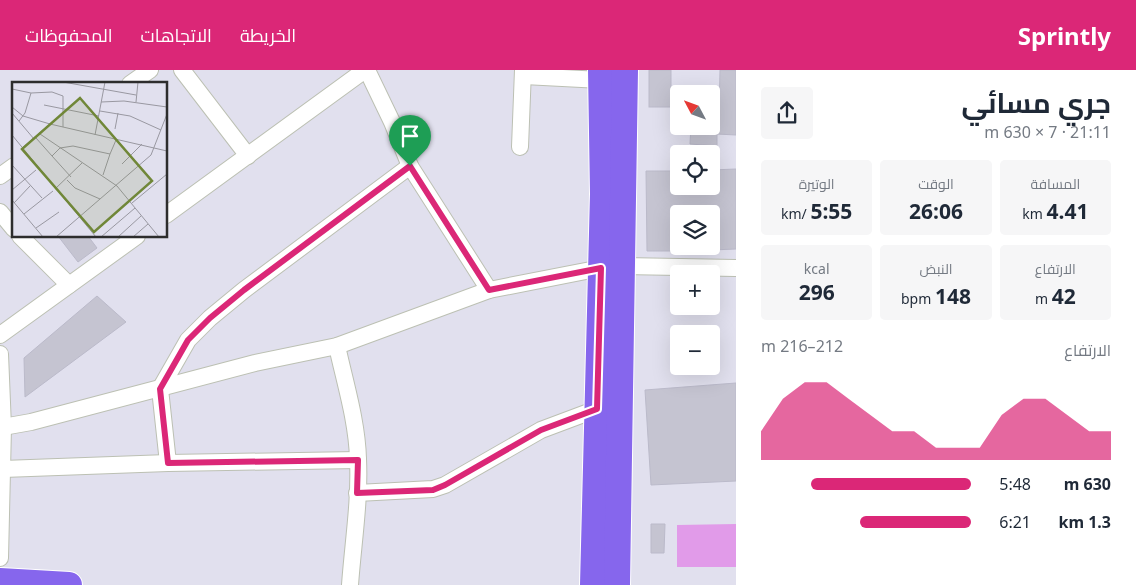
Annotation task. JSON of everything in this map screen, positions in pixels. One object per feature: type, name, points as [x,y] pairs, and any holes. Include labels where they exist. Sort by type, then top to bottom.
[{"type":"main road","points":[[593,585],[597,409],[612,267],[625,70]]},
{"type":"main road","points":[[601,75],[603,194],[612,267],[619,422],[618,585]]},
{"type":"main road","points":[[0,581],[69,585]]},
{"type":"street","points":[[133,82],[150,70]]},
{"type":"street","points":[[182,70],[248,156]]},
{"type":"street","points":[[168,214],[366,70],[392,122],[410,166],[489,290]]},
{"type":"street","points":[[520,147],[523,73],[601,75]]},
{"type":"street","points":[[168,463],[160,389],[188,340],[210,318],[244,290],[410,166]]},
{"type":"street","points":[[0,176],[12,167]]},
{"type":"street","points":[[0,212],[12,226]]},
{"type":"street","points":[[22,238],[69,285]]},
{"type":"street","points":[[0,335],[134,238]]},
{"type":"street","points":[[3,427],[31,422],[255,363],[337,346],[489,290],[612,267],[736,268]]},
{"type":"street","points":[[337,346],[356,431],[358,460],[350,585]]},
{"type":"street","points":[[0,354],[3,427],[0,558]]},
{"type":"street","points":[[357,493],[433,490],[541,430],[597,409]]},
{"type":"street","points":[[2,480],[168,463],[358,460]]},
{"type":"shaded area","points":[[736,524],[736,567],[677,567],[677,525]]},
{"type":"building","points":[[649,70],[671,70],[670,107],[649,107]]},
{"type":"building","points":[[720,70],[736,70],[736,135],[720,134]]},
{"type":"building","points":[[690,135],[717,135],[717,145],[690,144]]},
{"type":"building","points":[[736,169],[736,249],[720,250],[720,205],[670,205],[670,251],[647,251],[646,171],[670,171],[670,195],[720,195],[720,170]]},
{"type":"building","points":[[60,238],[90,238],[97,248],[78,262]]},
{"type":"building","points":[[97,296],[126,322],[25,397],[24,358]]},
{"type":"building","points":[[736,383],[736,481],[651,485],[645,390]]},
{"type":"building","points":[[651,524],[665,524],[664,553],[651,553]]},
{"type":"route","points":[[410,166],[489,290],[601,268],[597,409],[541,430],[433,490],[357,493],[358,460],[168,463],[160,389],[188,340],[210,318],[244,290],[305,247],[410,166]]}]
